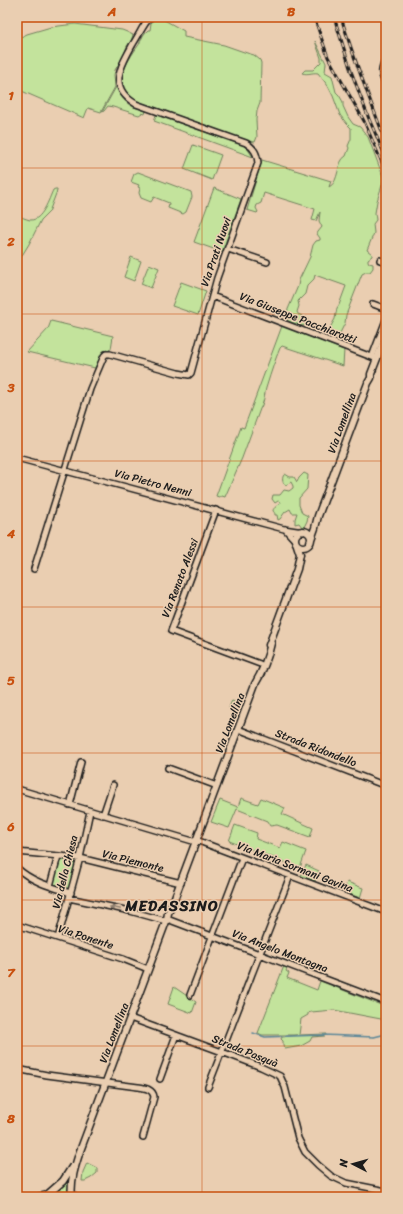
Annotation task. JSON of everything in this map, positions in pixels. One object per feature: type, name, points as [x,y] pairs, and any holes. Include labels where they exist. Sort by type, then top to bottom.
[{"type":"main road","name":"Via Lomellina","points":[[255,684],[261,674],[291,589],[302,564],[305,551],[315,528],[318,516],[368,383],[367,380],[371,374],[375,358],[386,335]]},
{"type":"main road","name":"Via Lomellina","points":[[291,589],[300,558],[296,535],[311,528],[318,516]]},
{"type":"main road","points":[[296,542],[302,547],[309,543],[310,537],[304,532]]},
{"type":"main road","name":"Via Lomellina","points":[[79,1155],[167,919],[167,914],[181,883],[255,684],[260,664],[271,643]]},
{"type":"main road","points":[[47,1195],[63,1181],[79,1155]]},
{"type":"main road","points":[[72,1197],[72,1176],[79,1155]]},
{"type":"main road","points":[[40,1197],[47,1195],[61,1197]]},
{"type":"street","name":"Via Prati Nuovi","points":[[65,470],[90,389],[106,354],[178,373],[189,375],[191,373],[212,296],[258,163],[256,153],[251,146],[246,143],[136,104],[126,97],[119,82],[120,71],[124,61],[148,19]]},
{"type":"street","points":[[386,58],[381,70],[382,76],[386,83]]},
{"type":"street","points":[[228,249],[267,262]]},
{"type":"street","points":[[380,260],[386,262]]},
{"type":"street","name":"Via Giuseppe Pacchiarotti","points":[[212,296],[375,358]]},
{"type":"street","points":[[374,304],[386,309]]},
{"type":"street","name":"Via Lomellina","points":[[375,358],[386,320]]},
{"type":"street","name":"Via Pietro Nenni","points":[[17,458],[284,529],[304,532]]},
{"type":"street","points":[[34,569],[65,470]]},
{"type":"street","name":"Via Renato Alessi","points":[[216,510],[171,631],[260,664]]},
{"type":"street","name":"Via Pietro Nenni","points":[[284,529],[296,542]]},
{"type":"street","name":"Strada Ridondello","points":[[238,729],[386,786]]},
{"type":"street","points":[[70,805],[81,762]]},
{"type":"street","points":[[168,768],[217,786]]},
{"type":"street","points":[[103,815],[113,785]]},
{"type":"street","name":"Via Maria Sormani Gavina","points":[[17,789],[196,841],[386,912]]},
{"type":"street","name":"Via della Chiesa","points":[[58,938],[80,858],[90,811]]},
{"type":"street","points":[[17,852],[58,856],[50,886]]},
{"type":"street","name":"Via Piemonte","points":[[58,856],[80,858],[181,883]]},
{"type":"street","points":[[190,995],[242,858]]},
{"type":"street","name":"Via Angelo Montagna","points":[[17,868],[30,878],[70,895],[167,919],[386,1002]]},
{"type":"street","points":[[208,1087],[290,876]]},
{"type":"street","name":"Via Ponente","points":[[17,925],[123,959],[148,969]]},
{"type":"street","name":"Strada Pasquà","points":[[130,1018],[261,1067],[280,1076],[285,1087],[298,1138],[304,1152],[331,1176],[346,1183],[386,1191]]},
{"type":"street","points":[[160,1079],[176,1035]]},
{"type":"street","points":[[17,1069],[47,1075],[106,1082],[151,1090],[154,1097],[143,1137]]},
{"type":"green space","points":[[155,17],[159,17],[184,31],[184,37],[224,45],[254,55],[260,60],[260,103],[257,111],[257,137],[255,142],[134,100],[127,94],[123,88],[123,73],[144,35],[148,30],[150,30],[151,23]]},
{"type":"green space","points":[[75,24],[122,30],[133,35],[115,70],[115,87],[101,112],[88,108],[84,118],[17,89],[17,39],[27,34],[51,27]]},
{"type":"green space","points":[[315,41],[326,63],[325,72],[332,76],[336,92],[343,102],[343,106],[348,117],[353,124],[360,127],[368,137],[384,179],[377,201],[375,213],[376,220],[373,224],[374,233],[367,250],[372,254],[368,261],[369,263],[373,264],[373,268],[370,272],[362,274],[346,315],[345,323],[338,337],[328,335],[327,333],[335,319],[337,308],[346,286],[315,275],[314,279],[307,286],[305,294],[298,301],[299,306],[297,312],[298,314],[307,318],[308,322],[304,326],[298,325],[288,321],[286,314],[298,286],[299,280],[310,257],[313,245],[316,241],[320,240],[317,234],[322,227],[319,221],[320,212],[316,221],[312,220],[315,209],[264,193],[261,203],[257,205],[257,213],[247,210],[262,160],[331,181],[329,187],[335,181],[341,162],[346,156],[351,139],[351,128],[340,115],[328,86],[318,73],[302,73],[305,70],[313,70],[321,62]]},
{"type":"green space","points":[[116,87],[122,98],[128,104],[146,111],[145,114],[142,113],[139,115],[108,106],[102,112]]},
{"type":"green space","points":[[156,115],[243,145],[253,157],[154,121]]},
{"type":"green space","points":[[193,145],[221,155],[212,180],[184,169]]},
{"type":"green space","points":[[138,172],[191,192],[192,197],[186,212],[183,214],[168,208],[169,203],[154,197],[151,202],[141,198],[139,193],[140,188],[138,187],[139,185],[131,182],[134,174]]},
{"type":"green space","points":[[214,188],[241,199],[222,252],[194,242]]},
{"type":"green space","points":[[55,189],[57,189],[57,191],[49,212],[41,220],[21,257],[17,268],[17,215],[30,220],[38,217]]},
{"type":"green space","points":[[131,257],[141,261],[134,281],[124,277]]},
{"type":"green space","points":[[149,264],[159,268],[151,288],[141,284]]},
{"type":"green space","points":[[181,282],[206,291],[198,315],[172,306]]},
{"type":"green space","points":[[51,321],[113,336],[111,349],[103,351],[95,368],[27,352],[48,329]]},
{"type":"green space","points":[[282,326],[344,350],[343,366],[282,346],[280,348],[266,388],[263,403],[242,458],[225,497],[216,496],[241,427],[244,428]]},
{"type":"green space","points":[[304,473],[308,475],[307,489],[299,498],[299,505],[302,513],[308,516],[304,527],[302,527],[299,523],[295,524],[297,513],[292,513],[290,509],[278,520],[277,515],[275,515],[273,511],[280,502],[278,501],[275,503],[272,499],[273,495],[280,495],[284,490],[289,491],[293,488],[291,482],[286,485],[284,484],[283,476],[285,474],[290,477],[294,477],[297,482]]},
{"type":"green space","points":[[232,700],[240,703],[236,712],[229,708]]},
{"type":"green space","points":[[241,798],[258,804],[261,798],[285,808],[282,814],[313,828],[310,837],[277,825],[270,826],[267,821],[237,809],[229,828],[211,822],[220,800],[238,807]]},
{"type":"green space","points":[[235,825],[257,833],[256,839],[280,848],[283,842],[306,851],[300,868],[229,841]]},
{"type":"green space","points":[[59,859],[77,860],[69,890],[51,885]]},
{"type":"green space","points":[[306,865],[319,871],[315,881],[301,876]]},
{"type":"green space","points":[[347,882],[363,888],[360,898],[344,892]]},
{"type":"green space","points":[[284,966],[288,967],[286,971],[289,973],[287,978],[317,990],[320,981],[386,1007],[386,1020],[334,1010],[311,1012],[301,1019],[299,1035],[326,1034],[325,1036],[312,1037],[310,1041],[301,1046],[285,1049],[281,1039],[282,1037],[297,1035],[262,1035],[258,1033]]},
{"type":"green space","points":[[174,987],[196,1002],[192,1013],[168,1004]]},
{"type":"green space","points":[[87,1163],[97,1168],[97,1173],[91,1178],[82,1181],[83,1172]]},
{"type":"green space","points":[[71,1175],[70,1197],[54,1193],[63,1186]]},
{"type":"waterway","points":[[253,1033],[265,1037],[323,1035],[374,1037],[386,1034]]},
{"type":"railway","points":[[314,17],[328,57],[364,121],[386,172]]},
{"type":"railway","points":[[334,17],[351,71],[369,119],[386,158]]},
{"type":"railway","points":[[341,17],[386,142]]},
{"type":"district","name":"MEDASSINO","points":[[172,906]]}]
